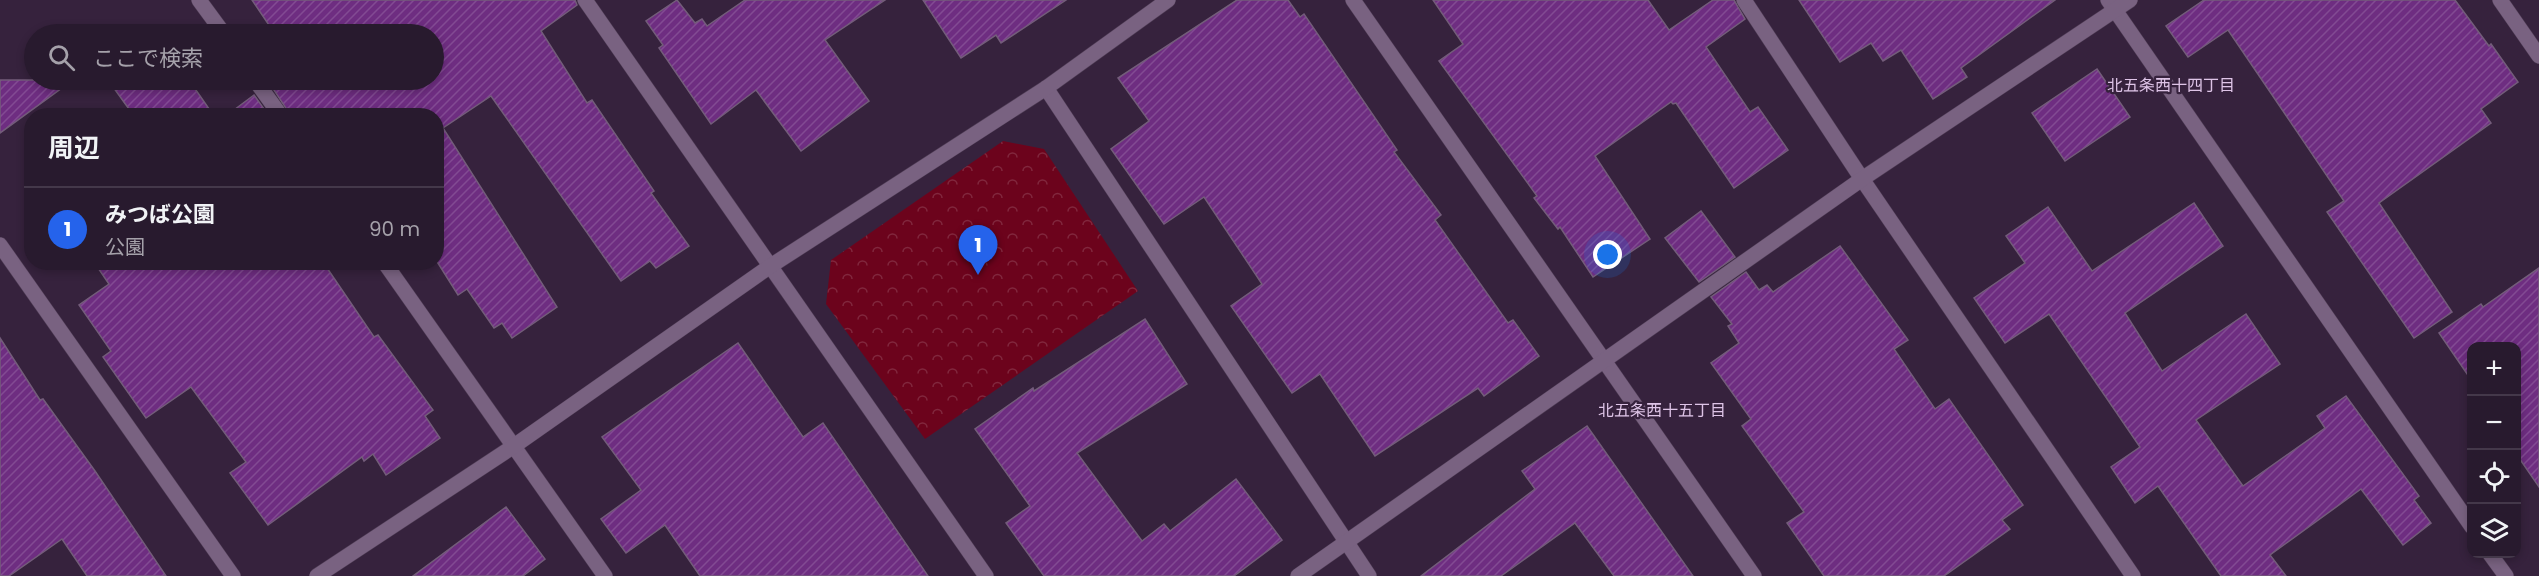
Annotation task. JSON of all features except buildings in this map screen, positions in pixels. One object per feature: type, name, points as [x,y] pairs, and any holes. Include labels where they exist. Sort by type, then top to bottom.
[{"type":"street","points":[[200,0],[217,24]]},
{"type":"street","points":[[585,0],[986,576]]},
{"type":"street","points":[[317,576],[514,446],[769,267],[1046,88],[1168,0]]},
{"type":"street","points":[[1353,0],[1754,576]]},
{"type":"street","points":[[1744,0],[1862,179],[2133,576]]},
{"type":"street","points":[[1298,576],[2112,5],[2130,0]]},
{"type":"street","points":[[2500,0],[2539,56]]},
{"type":"street","points":[[2112,5],[2467,519]]},
{"type":"street","points":[[1046,88],[1369,576]]},
{"type":"street","points":[[262,90],[275,108]]},
{"type":"street","points":[[0,244],[233,576]]},
{"type":"street","points":[[390,270],[605,576]]},
{"type":"street","points":[[2493,558],[2506,576]]},
{"type":"green space","points":[[1003,141],[1044,149],[1138,291],[925,439],[826,304],[831,260]]},
{"type":"place","name":"みつば公園","points":[[978,275]]},
{"type":"district","name":"北五条西十四丁目","points":[[2171,85]]},
{"type":"district","name":"北五条西十五丁目","points":[[1662,410]]}]
